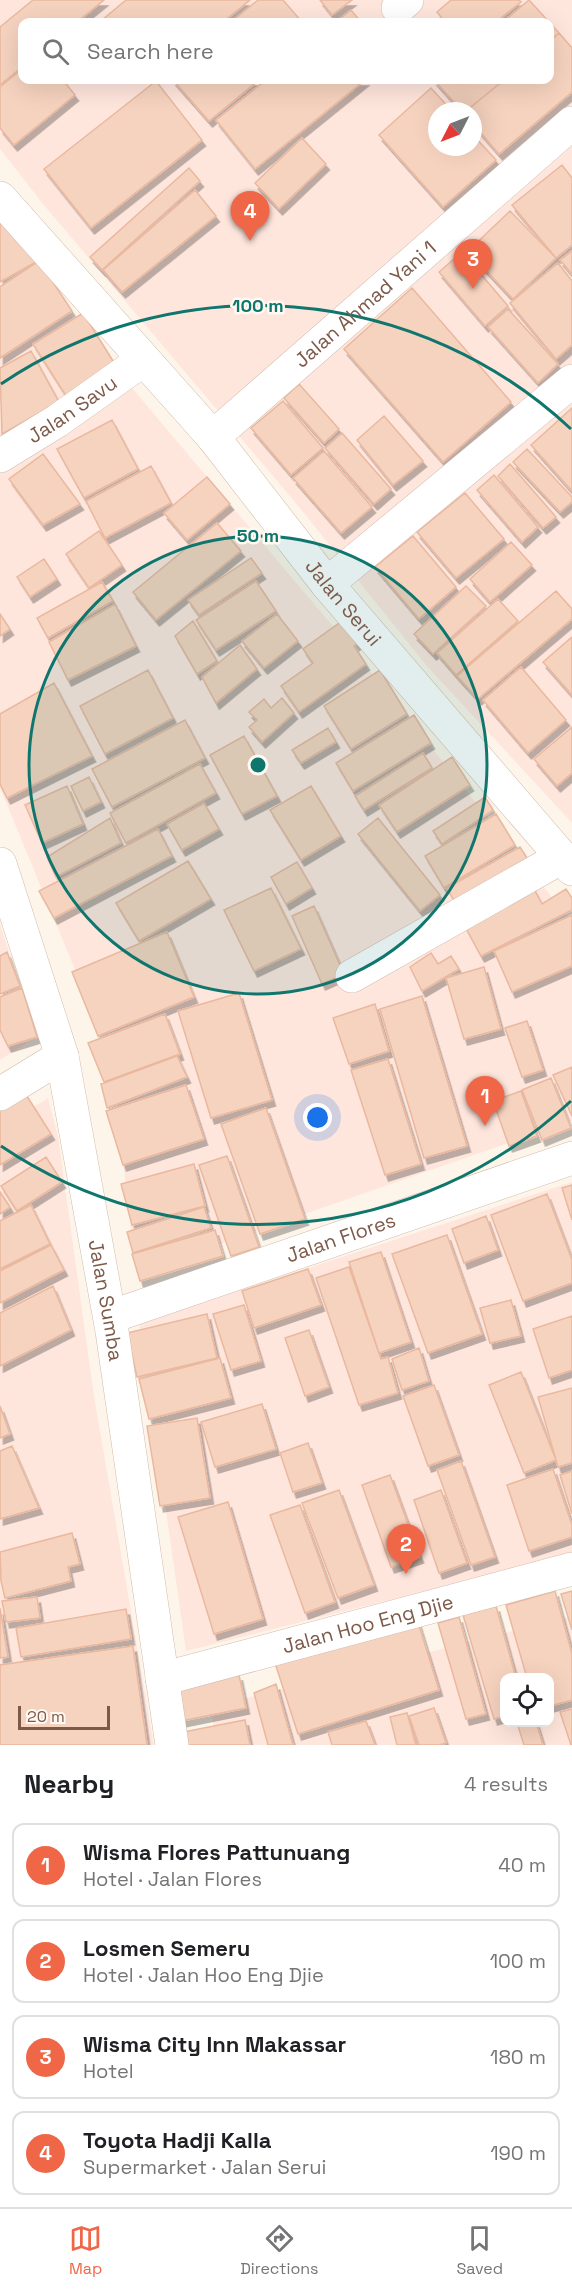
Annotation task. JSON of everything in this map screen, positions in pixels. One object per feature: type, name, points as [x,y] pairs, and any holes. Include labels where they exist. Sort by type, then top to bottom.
[{"type":"street","name":"Jalan Ahmad Yani 1","points":[[213,437],[572,123]]},
{"type":"street","name":"Jalan Serui","points":[[0,198],[213,437],[327,584],[567,863]]},
{"type":"street","name":"Jalan Savu","points":[[0,456],[57,421],[143,360]]},
{"type":"street","points":[[327,584],[572,381]]},
{"type":"street","points":[[352,976],[567,863]]},
{"type":"street","name":"Jalan Sumba","points":[[0,864],[62,1056],[110,1317],[171,1745]]},
{"type":"street","points":[[0,1094],[62,1056]]},
{"type":"street","name":"Jalan Flores","points":[[110,1317],[572,1158]]},
{"type":"street","name":"Jalan Hoo Eng Djie","points":[[162,1679],[572,1569]]},
{"type":"shaded area","points":[[0,0],[572,0],[572,823],[427,666],[299,507],[43,204],[0,149]]},
{"type":"shaded area","points":[[0,231],[352,649],[572,922],[572,1121],[136,1273],[111,1057],[0,788]]},
{"type":"shaded area","points":[[0,924],[36,1037],[0,1060]]},
{"type":"shaded area","points":[[48,1098],[58,1136],[94,1396],[154,1745],[0,1745],[0,1128]]},
{"type":"shaded area","points":[[572,1182],[572,1554],[186,1651],[139,1323]]},
{"type":"shaded area","points":[[572,1616],[572,1745],[216,1745],[211,1707]]},
{"type":"building","points":[[33,0],[104,0],[82,18],[18,18],[18,70],[0,85],[0,27]]},
{"type":"building","points":[[126,0],[250,0],[228,18],[104,18]]},
{"type":"building","points":[[258,0],[283,0],[299,18],[236,18]]},
{"type":"building","points":[[320,0],[352,0],[332,15]]},
{"type":"building","points":[[451,0],[519,0],[521,2],[501,18],[442,18],[437,12]]},
{"type":"building","points":[[529,0],[545,18],[508,18]]},
{"type":"building","points":[[351,10],[358,18],[341,18]]},
{"type":"building","points":[[554,27],[559,33],[554,37]]},
{"type":"building","points":[[559,33],[572,48],[572,92],[499,154],[482,134],[482,102],[477,102],[499,84],[554,84],[554,37]]},
{"type":"building","points":[[18,72],[18,84],[66,84],[75,95],[14,145],[0,128],[0,87]]},
{"type":"building","points":[[152,84],[158,84],[202,140],[91,228],[44,169]]},
{"type":"building","points":[[177,84],[254,84],[209,121]]},
{"type":"building","points":[[261,84],[360,84],[255,169],[216,120]]},
{"type":"building","points":[[438,84],[499,84],[477,102],[454,102]]},
{"type":"building","points":[[431,88],[444,102],[428,102],[428,156],[482,156],[482,145],[496,160],[443,207],[379,135]]},
{"type":"building","points":[[302,138],[326,164],[279,209],[255,183]]},
{"type":"building","points":[[562,165],[572,178],[572,245],[556,258],[512,205]]},
{"type":"building","points":[[189,168],[200,181],[102,270],[90,257]]},
{"type":"building","points":[[195,190],[216,216],[122,292],[103,270]]},
{"type":"building","points":[[510,211],[556,258],[513,299],[468,251]]},
{"type":"building","points":[[0,216],[36,262],[0,282]]},
{"type":"building","points":[[572,251],[572,274],[560,260]]},
{"type":"building","points":[[462,252],[508,306],[485,326],[439,272]]},
{"type":"building","points":[[39,261],[72,311],[0,358],[0,287]]},
{"type":"building","points":[[558,263],[572,281],[572,345],[556,359],[510,303]]},
{"type":"building","points":[[412,288],[511,402],[443,462],[344,349]]},
{"type":"building","points":[[508,309],[558,364],[538,383],[488,327]]},
{"type":"building","points":[[83,313],[118,369],[68,399],[33,344]]},
{"type":"building","points":[[31,351],[59,402],[2,434],[0,368]]},
{"type":"building","points":[[299,384],[339,429],[324,443],[284,398]]},
{"type":"building","points":[[283,401],[323,448],[291,475],[251,428]]},
{"type":"building","points":[[572,408],[572,491],[531,445]]},
{"type":"building","points":[[384,416],[423,461],[393,485],[357,440]]},
{"type":"building","points":[[112,420],[138,469],[84,498],[57,449]]},
{"type":"building","points":[[342,433],[391,489],[374,504],[325,448]]},
{"type":"building","points":[[527,449],[572,497],[572,502],[560,512],[513,462]]},
{"type":"building","points":[[324,451],[372,507],[341,533],[293,478]]},
{"type":"building","points":[[43,454],[80,504],[43,525],[9,479]]},
{"type":"building","points":[[510,464],[556,517],[543,528],[498,476]]},
{"type":"building","points":[[151,466],[171,503],[105,538],[86,501]]},
{"type":"building","points":[[494,475],[538,527],[522,542],[477,490]]},
{"type":"building","points":[[207,477],[230,504],[187,540],[164,513]]},
{"type":"building","points":[[465,493],[504,539],[456,578],[417,532]]},
{"type":"building","points":[[217,523],[241,551],[156,620],[133,592]]},
{"type":"building","points":[[99,531],[122,565],[89,588],[66,554]]},
{"type":"building","points":[[413,536],[456,587],[419,619],[375,567]]},
{"type":"building","points":[[511,542],[532,565],[490,602],[470,579]]},
{"type":"building","points":[[251,558],[262,573],[199,615],[188,600]]},
{"type":"building","points":[[44,559],[57,579],[30,597],[17,577]]},
{"type":"building","points":[[256,581],[276,611],[216,650],[196,620]]},
{"type":"building","points":[[102,582],[113,601],[48,638],[37,618]]},
{"type":"building","points":[[466,586],[486,606],[433,654],[414,634]]},
{"type":"building","points":[[556,591],[572,609],[572,619],[478,699],[457,676]]},
{"type":"building","points":[[498,599],[518,621],[456,675],[437,653]]},
{"type":"building","points":[[115,604],[136,646],[68,680],[49,642]]},
{"type":"building","points":[[0,614],[10,629],[0,636]]},
{"type":"building","points":[[277,614],[298,641],[264,668],[242,641]]},
{"type":"building","points":[[193,621],[217,661],[197,674],[175,636]]},
{"type":"building","points":[[342,621],[358,643],[354,646],[366,664],[299,712],[281,686],[313,663],[303,649]]},
{"type":"building","points":[[572,637],[572,695],[543,662]]},
{"type":"building","points":[[240,645],[257,669],[216,703],[202,677]]},
{"type":"building","points":[[521,667],[566,720],[528,753],[483,700]]},
{"type":"building","points":[[148,670],[173,718],[105,754],[80,706]]},
{"type":"building","points":[[380,670],[407,714],[351,749],[324,706]]},
{"type":"building","points":[[54,683],[92,756],[7,798],[0,784],[0,714]]},
{"type":"building","points":[[282,698],[294,713],[262,742],[249,727],[257,720],[249,712],[264,699],[271,708]]},
{"type":"building","points":[[414,715],[431,743],[353,791],[336,763]]},
{"type":"building","points":[[185,720],[205,758],[112,807],[92,769]]},
{"type":"building","points":[[572,727],[572,773],[557,786],[534,759]]},
{"type":"building","points":[[328,728],[336,742],[301,763],[292,750]]},
{"type":"building","points":[[244,736],[277,796],[242,814],[210,755]]},
{"type":"building","points":[[423,753],[432,768],[364,810],[355,796]]},
{"type":"building","points":[[452,757],[470,785],[397,832],[379,805]]},
{"type":"building","points":[[200,764],[216,793],[126,843],[110,813]]},
{"type":"building","points":[[89,777],[101,802],[83,811],[71,786]]},
{"type":"building","points":[[67,786],[83,824],[42,843],[25,805]]},
{"type":"building","points":[[311,786],[341,836],[301,860],[270,810]]},
{"type":"building","points":[[485,797],[493,810],[442,844],[433,831]]},
{"type":"building","points":[[204,803],[219,829],[182,850],[167,824]]},
{"type":"building","points":[[496,814],[515,845],[444,888],[425,856]]},
{"type":"building","points":[[110,818],[121,843],[56,877],[47,857]]},
{"type":"building","points":[[378,818],[440,895],[420,911],[358,834]]},
{"type":"building","points":[[158,829],[172,856],[54,918],[39,891]]},
{"type":"building","points":[[520,847],[530,863],[456,904],[447,888]]},
{"type":"building","points":[[188,861],[211,899],[139,941],[116,903]]},
{"type":"building","points":[[297,862],[312,888],[286,904],[271,877]]},
{"type":"building","points":[[530,882],[542,904],[566,889],[572,898],[572,910],[481,956],[461,919]]},
{"type":"building","points":[[271,888],[301,949],[254,971],[224,910]]},
{"type":"building","points":[[314,906],[344,974],[322,984],[292,916]]},
{"type":"building","points":[[572,915],[572,966],[512,992],[494,951]]},
{"type":"building","points":[[167,932],[194,997],[98,1036],[72,972]]},
{"type":"building","points":[[7,952],[20,986],[0,994],[0,956]]},
{"type":"building","points":[[431,953],[438,964],[451,956],[459,969],[422,991],[410,967]]},
{"type":"building","points":[[484,967],[501,1029],[464,1039],[446,978]]},
{"type":"building","points":[[22,988],[37,1037],[8,1046],[0,1030],[0,997]]},
{"type":"building","points":[[239,993],[272,1100],[211,1118],[178,1011]]},
{"type":"building","points":[[422,996],[467,1146],[424,1158],[380,1009]]},
{"type":"building","points":[[375,1004],[389,1051],[349,1064],[333,1018]]},
{"type":"building","points":[[165,1014],[180,1054],[104,1082],[88,1043]]},
{"type":"building","points":[[527,1021],[543,1070],[522,1077],[505,1028]]},
{"type":"building","points":[[177,1056],[187,1077],[107,1108],[101,1084]]},
{"type":"building","points":[[388,1059],[421,1164],[385,1175],[351,1070]]},
{"type":"building","points":[[572,1067],[572,1116],[553,1075]]},
{"type":"building","points":[[551,1078],[571,1128],[542,1140],[522,1090]]},
{"type":"building","points":[[186,1085],[204,1139],[123,1165],[106,1111]]},
{"type":"building","points":[[23,1090],[51,1134],[0,1165],[0,1105]]},
{"type":"building","points":[[521,1091],[537,1136],[509,1146],[493,1101]]},
{"type":"building","points":[[266,1108],[305,1219],[260,1234],[221,1124]]},
{"type":"building","points":[[227,1156],[259,1247],[231,1256],[199,1165]]},
{"type":"building","points":[[46,1157],[62,1182],[17,1211],[1,1186]]},
{"type":"building","points":[[194,1164],[205,1206],[132,1225],[121,1184]]},
{"type":"building","points":[[572,1185],[572,1220],[562,1188]]},
{"type":"building","points":[[0,1192],[10,1207],[0,1214]]},
{"type":"building","points":[[547,1194],[572,1260],[572,1283],[523,1301],[491,1215]]},
{"type":"building","points":[[31,1205],[50,1244],[0,1269],[0,1221]]},
{"type":"building","points":[[204,1207],[211,1228],[133,1253],[127,1232]]},
{"type":"building","points":[[486,1216],[498,1250],[464,1263],[452,1229]]},
{"type":"building","points":[[215,1230],[223,1256],[140,1281],[132,1254]]},
{"type":"building","points":[[447,1235],[482,1334],[428,1353],[392,1254]]},
{"type":"building","points":[[51,1245],[64,1270],[0,1303],[0,1271]]},
{"type":"building","points":[[381,1252],[411,1342],[379,1353],[349,1262]]},
{"type":"building","points":[[349,1267],[381,1359],[388,1357],[398,1393],[359,1405],[316,1278]]},
{"type":"building","points":[[308,1269],[321,1305],[254,1328],[242,1291]]},
{"type":"building","points":[[53,1286],[71,1330],[0,1366],[0,1313]]},
{"type":"building","points":[[511,1300],[521,1336],[490,1343],[480,1308]]},
{"type":"building","points":[[244,1305],[261,1361],[231,1370],[213,1314]]},
{"type":"building","points":[[207,1314],[217,1358],[137,1377],[127,1333]]},
{"type":"building","points":[[572,1316],[572,1370],[549,1378],[533,1329]]},
{"type":"building","points":[[309,1330],[329,1387],[305,1396],[285,1338]]},
{"type":"building","points":[[419,1348],[429,1381],[402,1390],[392,1359]]},
{"type":"building","points":[[220,1358],[231,1398],[149,1419],[139,1379]]},
{"type":"building","points":[[521,1372],[556,1460],[524,1473],[489,1385]]},
{"type":"building","points":[[434,1385],[459,1455],[428,1466],[403,1396]]},
{"type":"building","points":[[572,1388],[572,1463],[558,1467],[538,1397]]},
{"type":"building","points":[[262,1404],[276,1449],[215,1467],[201,1422]]},
{"type":"building","points":[[0,1406],[10,1434],[0,1438]]},
{"type":"building","points":[[197,1418],[210,1498],[160,1506],[147,1426]]},
{"type":"building","points":[[308,1443],[322,1483],[293,1492],[280,1453]]},
{"type":"building","points":[[12,1446],[39,1508],[0,1519],[0,1451]]},
{"type":"building","points":[[461,1461],[495,1557],[471,1565],[437,1470]]},
{"type":"building","points":[[553,1469],[572,1525],[572,1537],[529,1551],[507,1485]]},
{"type":"building","points":[[572,1471],[572,1514],[560,1475]]},
{"type":"building","points":[[390,1475],[420,1557],[391,1567],[362,1485]]},
{"type":"building","points":[[339,1490],[374,1585],[338,1598],[302,1503]]},
{"type":"building","points":[[441,1490],[467,1563],[439,1573],[414,1500]]},
{"type":"building","points":[[228,1502],[263,1619],[214,1634],[178,1517]]},
{"type":"building","points":[[300,1505],[335,1602],[305,1613],[270,1515]]},
{"type":"building","points":[[72,1533],[80,1564],[68,1567],[71,1581],[5,1598],[1,1581],[0,1552]]},
{"type":"building","points":[[555,1591],[572,1654],[572,1700],[554,1705],[554,1673],[526,1673],[506,1605]]},
{"type":"building","points":[[572,1591],[572,1630],[561,1594]]},
{"type":"building","points":[[37,1597],[40,1618],[6,1622],[2,1601]]},
{"type":"building","points":[[496,1606],[515,1673],[500,1673],[500,1717],[494,1719],[463,1615]]},
{"type":"building","points":[[0,1608],[8,1657],[0,1658]]},
{"type":"building","points":[[126,1609],[131,1639],[21,1657],[16,1628]]},
{"type":"building","points":[[459,1617],[486,1714],[466,1719],[438,1623]]},
{"type":"building","points":[[417,1619],[439,1690],[298,1734],[275,1663]]},
{"type":"building","points":[[133,1646],[147,1745],[0,1745],[0,1665]]},
{"type":"building","points":[[239,1675],[246,1708],[181,1721],[174,1688]]},
{"type":"building","points":[[276,1684],[293,1745],[268,1745],[254,1693]]},
{"type":"building","points":[[434,1708],[446,1743],[419,1745],[409,1716]]},
{"type":"building","points":[[572,1709],[572,1745],[571,1745],[560,1712]]},
{"type":"building","points":[[407,1713],[416,1745],[397,1745],[390,1717]]},
{"type":"building","points":[[245,1720],[250,1745],[186,1745],[183,1732]]},
{"type":"building","points":[[366,1721],[375,1745],[332,1745],[328,1732]]},
{"type":"building","points":[[518,1727],[538,1727],[543,1745],[524,1745]]},
{"type":"place","name":"Toyota Hadji Kalla","points":[[250,241]]},
{"type":"place","name":"Wisma City Inn Makassar","points":[[473,289]]},
{"type":"place","name":"Wisma Flores Pattunuang","points":[[485,1126]]},
{"type":"place","name":"Losmen Semeru","points":[[406,1574]]}]
